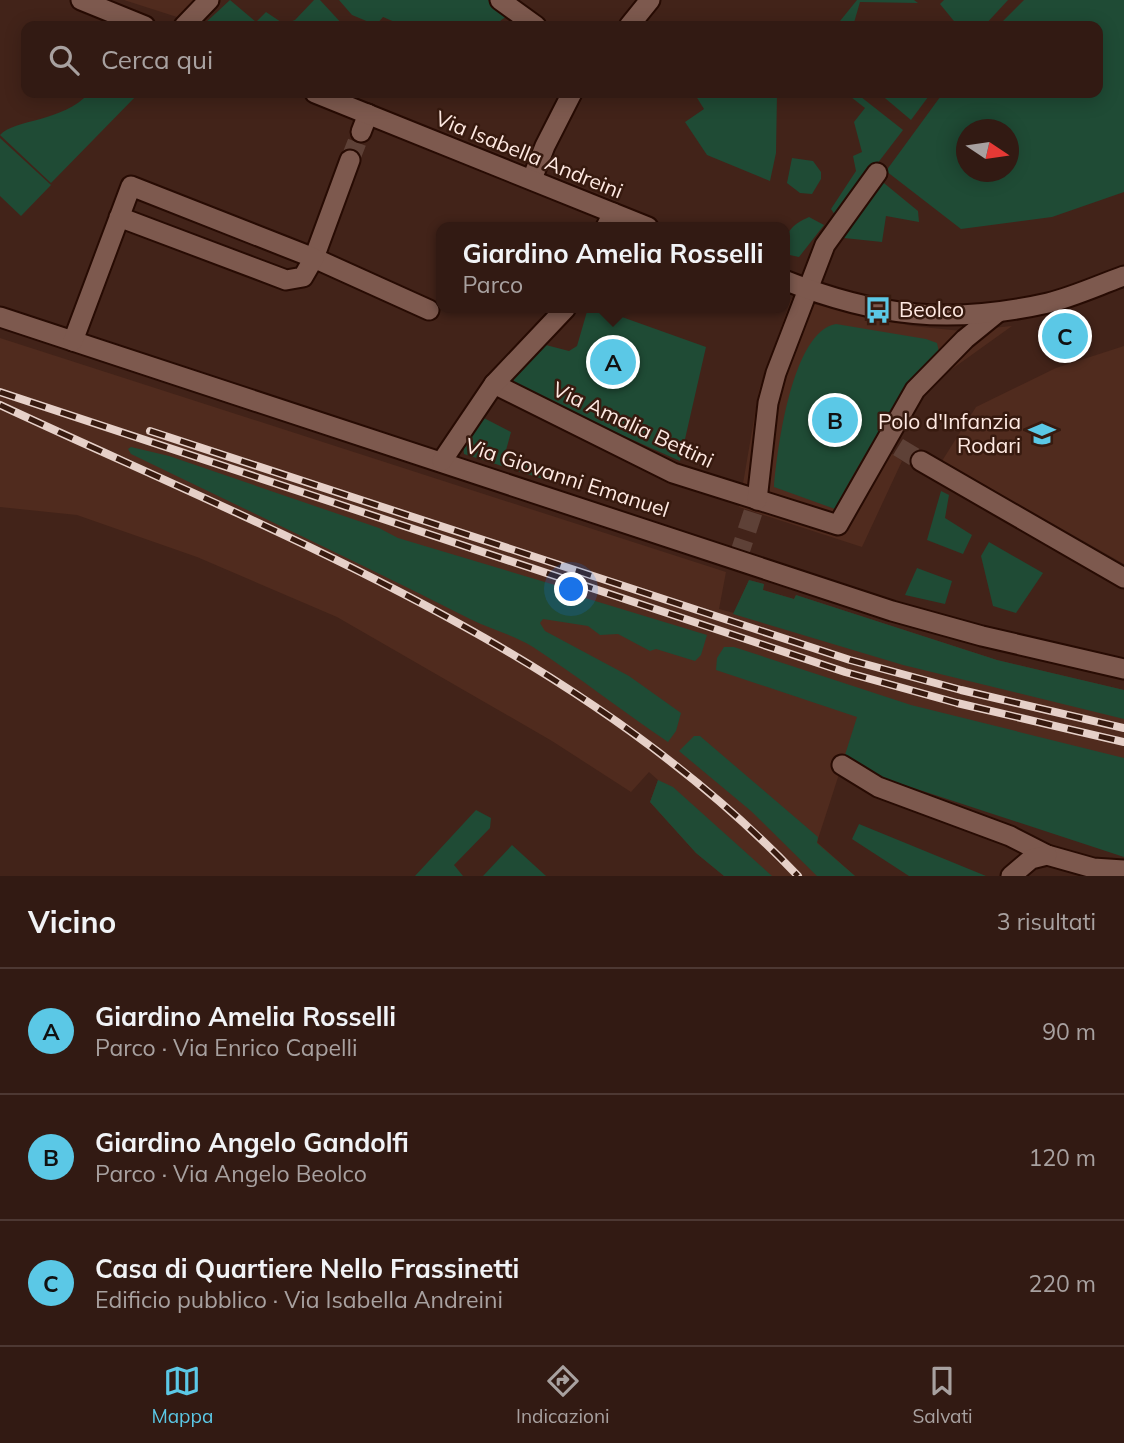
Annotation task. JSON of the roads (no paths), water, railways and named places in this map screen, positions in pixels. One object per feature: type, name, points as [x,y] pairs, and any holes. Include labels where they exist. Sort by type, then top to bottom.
[{"type":"street","points":[[81,0],[133,21]]},
{"type":"street","points":[[189,21],[209,0]]},
{"type":"street","points":[[500,0],[529,21]]},
{"type":"street","points":[[633,21],[650,0]]},
{"type":"street","name":"Via Isabella Andreini","points":[[322,98],[365,123],[533,179],[610,220]]},
{"type":"street","points":[[533,179],[545,146],[569,98]]},
{"type":"street","points":[[119,217],[286,280],[303,277],[314,258],[350,160]]},
{"type":"street","points":[[757,500],[772,385],[830,236],[877,173]]},
{"type":"street","points":[[73,341],[131,186],[314,258],[429,310]]},
{"type":"street","points":[[790,282],[856,306],[899,314],[940,317],[997,313],[1049,303],[1124,276]]},
{"type":"street","points":[[442,461],[494,384],[561,313]]},
{"type":"street","name":"Via Amalia Bettini","points":[[494,384],[673,473],[838,525],[891,443],[927,376],[997,313]]},
{"type":"street","name":"Via Giovanni Emanuel","points":[[0,317],[892,611],[995,639],[1124,669]]},
{"type":"street","points":[[921,461],[1124,578]]},
{"type":"street","points":[[842,765],[878,787],[1010,835],[1047,855],[1093,872],[1124,870]]},
{"type":"street","points":[[1011,876],[1031,859],[1047,855]]},
{"type":"tunnel","points":[[350,160],[361,132]]},
{"type":"tunnel","points":[[898,447],[921,461]]},
{"type":"tunnel","points":[[738,558],[757,500]]},
{"type":"railway","points":[[0,392],[845,672],[957,703],[1124,742]]},
{"type":"railway","points":[[0,405],[318,551],[422,604],[524,661],[621,724],[713,796],[798,876]]},
{"type":"railway","points":[[150,431],[850,660],[961,690],[1124,728]]},
{"type":"place","name":"Beolco","points":[[878,310]]},
{"type":"place","name":"Casa di Quartiere Nello Frassinetti","points":[[1065,336]]},
{"type":"place","name":"Giardino Amelia Rosselli","points":[[613,362]]},
{"type":"place","name":"Giardino Angelo Gandolfi","points":[[835,420]]},
{"type":"place","name":"Polo d'Infanzia Rodari","points":[[1042,434]]}]
